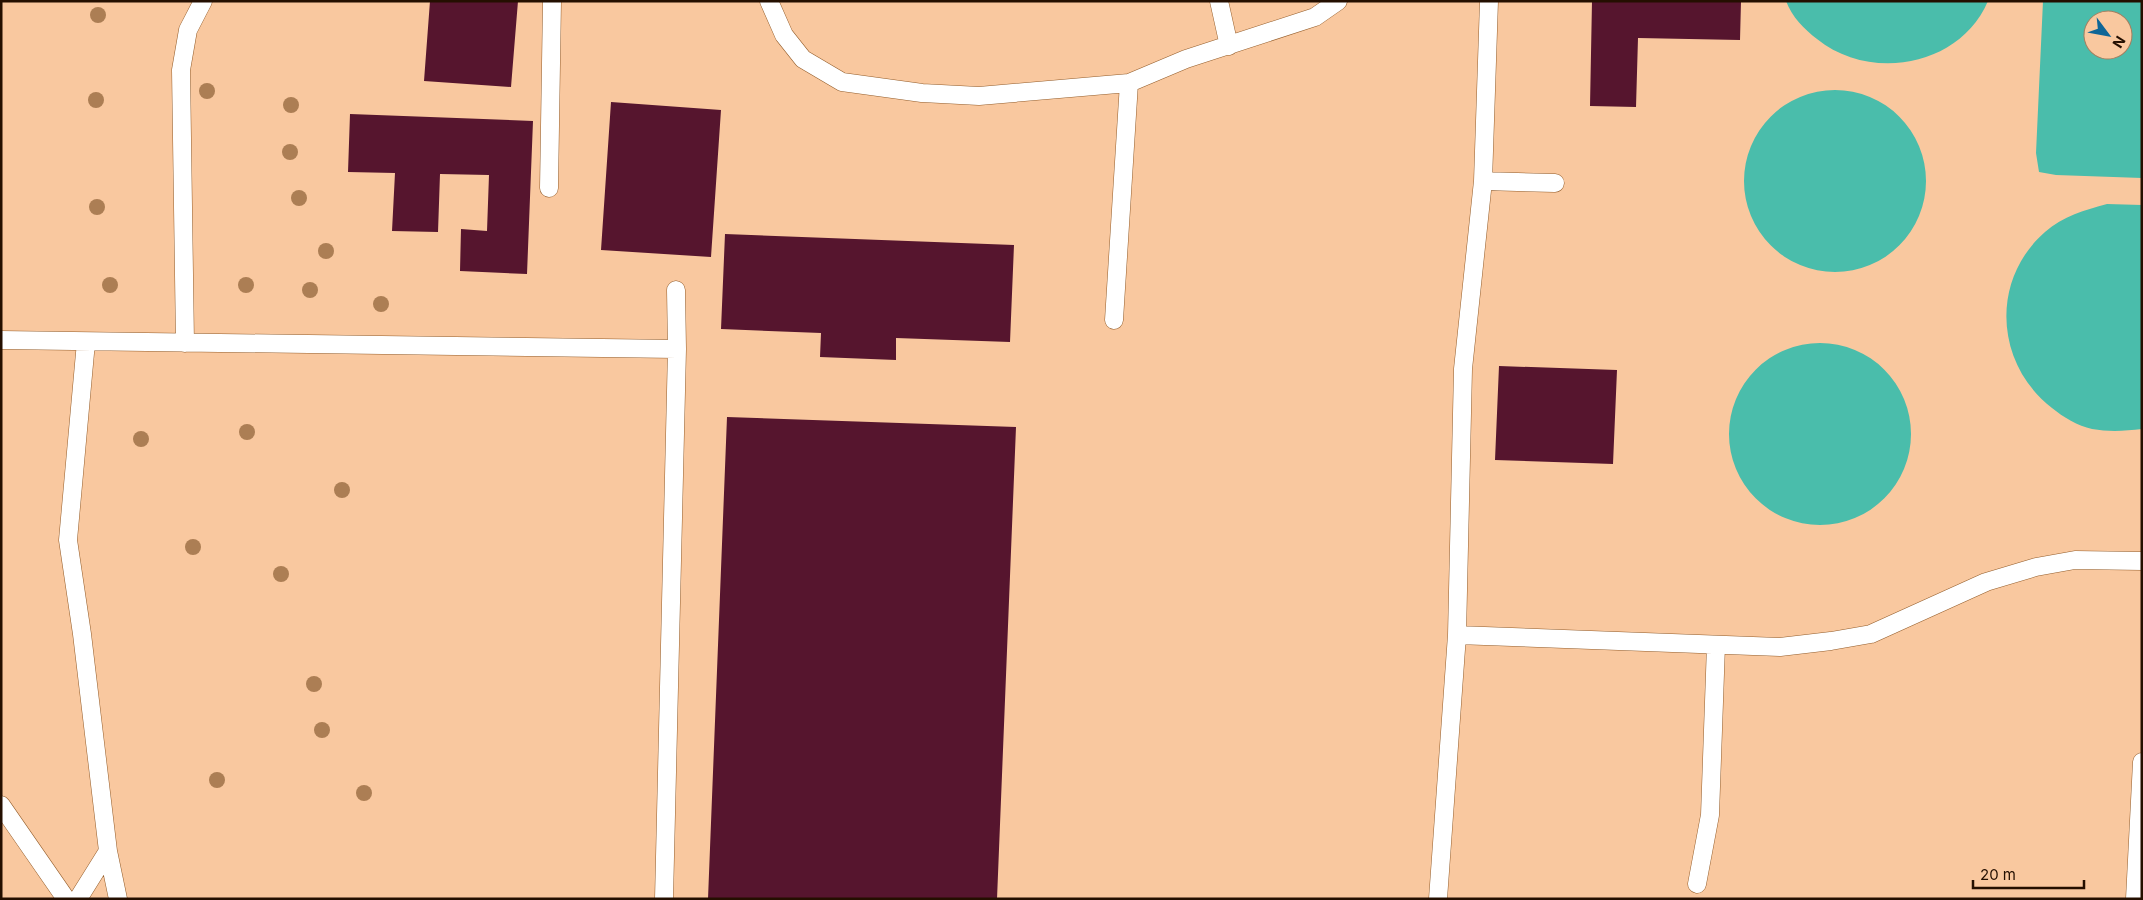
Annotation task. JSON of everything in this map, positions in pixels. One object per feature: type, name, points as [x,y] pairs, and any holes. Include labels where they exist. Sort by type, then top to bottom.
[{"type":"lane","points":[[185,343],[182,70],[188,30],[203,1]]},
{"type":"lane","points":[[549,188],[552,1]]},
{"type":"lane","points":[[768,1],[784,34],[802,59],[842,82],[922,93],[979,96],[1130,83],[1186,59],[1315,17],[1338,1]]},
{"type":"lane","points":[[1220,1],[1229,46]]},
{"type":"lane","points":[[1438,899],[1457,635],[1463,369],[1483,181],[1489,1]]},
{"type":"lane","points":[[1114,320],[1130,83]]},
{"type":"lane","points":[[1483,181],[1555,182]]},
{"type":"lane","points":[[664,899],[677,349],[676,290]]},
{"type":"lane","points":[[1,340],[677,349]]},
{"type":"lane","points":[[86,342],[68,540],[82,634],[108,851],[118,899]]},
{"type":"lane","points":[[1457,635],[1780,647],[1871,634],[1986,582],[2036,566],[2075,560],[2142,560]]},
{"type":"lane","points":[[1697,884],[1710,815],[1716,645]]},
{"type":"lane","points":[[2135,899],[2142,762]]},
{"type":"lane","points":[[1,805],[66,899]]},
{"type":"lane","points":[[78,899],[108,851]]},
{"type":"water","points":[[1786,1],[1988,1],[1975,23],[1957,41],[1936,53],[1912,61],[1887,63],[1862,60],[1838,52],[1817,39],[1803,27]]},
{"type":"water","points":[[2043,1],[2142,1],[2142,178],[2056,175],[2039,172],[2036,153]]},
{"type":"water","points":[[1835,90],[1853,92],[1870,97],[1885,105],[1905,123],[1919,146],[1924,163],[1926,181],[1924,199],[1919,216],[1911,231],[1893,251],[1870,265],[1853,270],[1835,272],[1817,270],[1800,265],[1785,257],[1765,239],[1751,216],[1746,199],[1744,181],[1746,163],[1751,146],[1759,131],[1777,111],[1800,97],[1817,92]]},
{"type":"water","points":[[2107,204],[2142,205],[2142,429],[2117,431],[2092,429],[2081,426],[2052,408],[2033,390],[2019,369],[2010,346],[2006,322],[2008,297],[2015,274],[2027,252],[2052,226],[2082,211]]},
{"type":"water","points":[[1820,343],[1838,345],[1855,350],[1871,358],[1890,376],[1904,399],[1909,416],[1911,434],[1909,452],[1904,469],[1896,485],[1878,504],[1855,518],[1838,523],[1820,525],[1802,523],[1785,518],[1769,510],[1750,492],[1736,469],[1731,452],[1729,434],[1731,416],[1736,399],[1744,383],[1762,364],[1785,350],[1802,345]]},
{"type":"building","points":[[430,1],[518,1],[511,87],[424,81]]},
{"type":"building","points":[[1592,1],[1741,1],[1740,40],[1638,38],[1636,107],[1590,106]]},
{"type":"building","points":[[611,102],[721,110],[711,257],[601,250]]},
{"type":"building","points":[[350,114],[533,121],[527,274],[460,271],[461,229],[487,231],[489,175],[440,174],[438,232],[392,231],[395,173],[348,172]]},
{"type":"building","points":[[725,234],[1014,245],[1010,342],[896,338],[896,360],[820,357],[821,333],[721,329]]},
{"type":"building","points":[[1499,366],[1617,370],[1613,464],[1495,460]]},
{"type":"building","points":[[727,417],[1016,427],[997,899],[708,899]]}]
